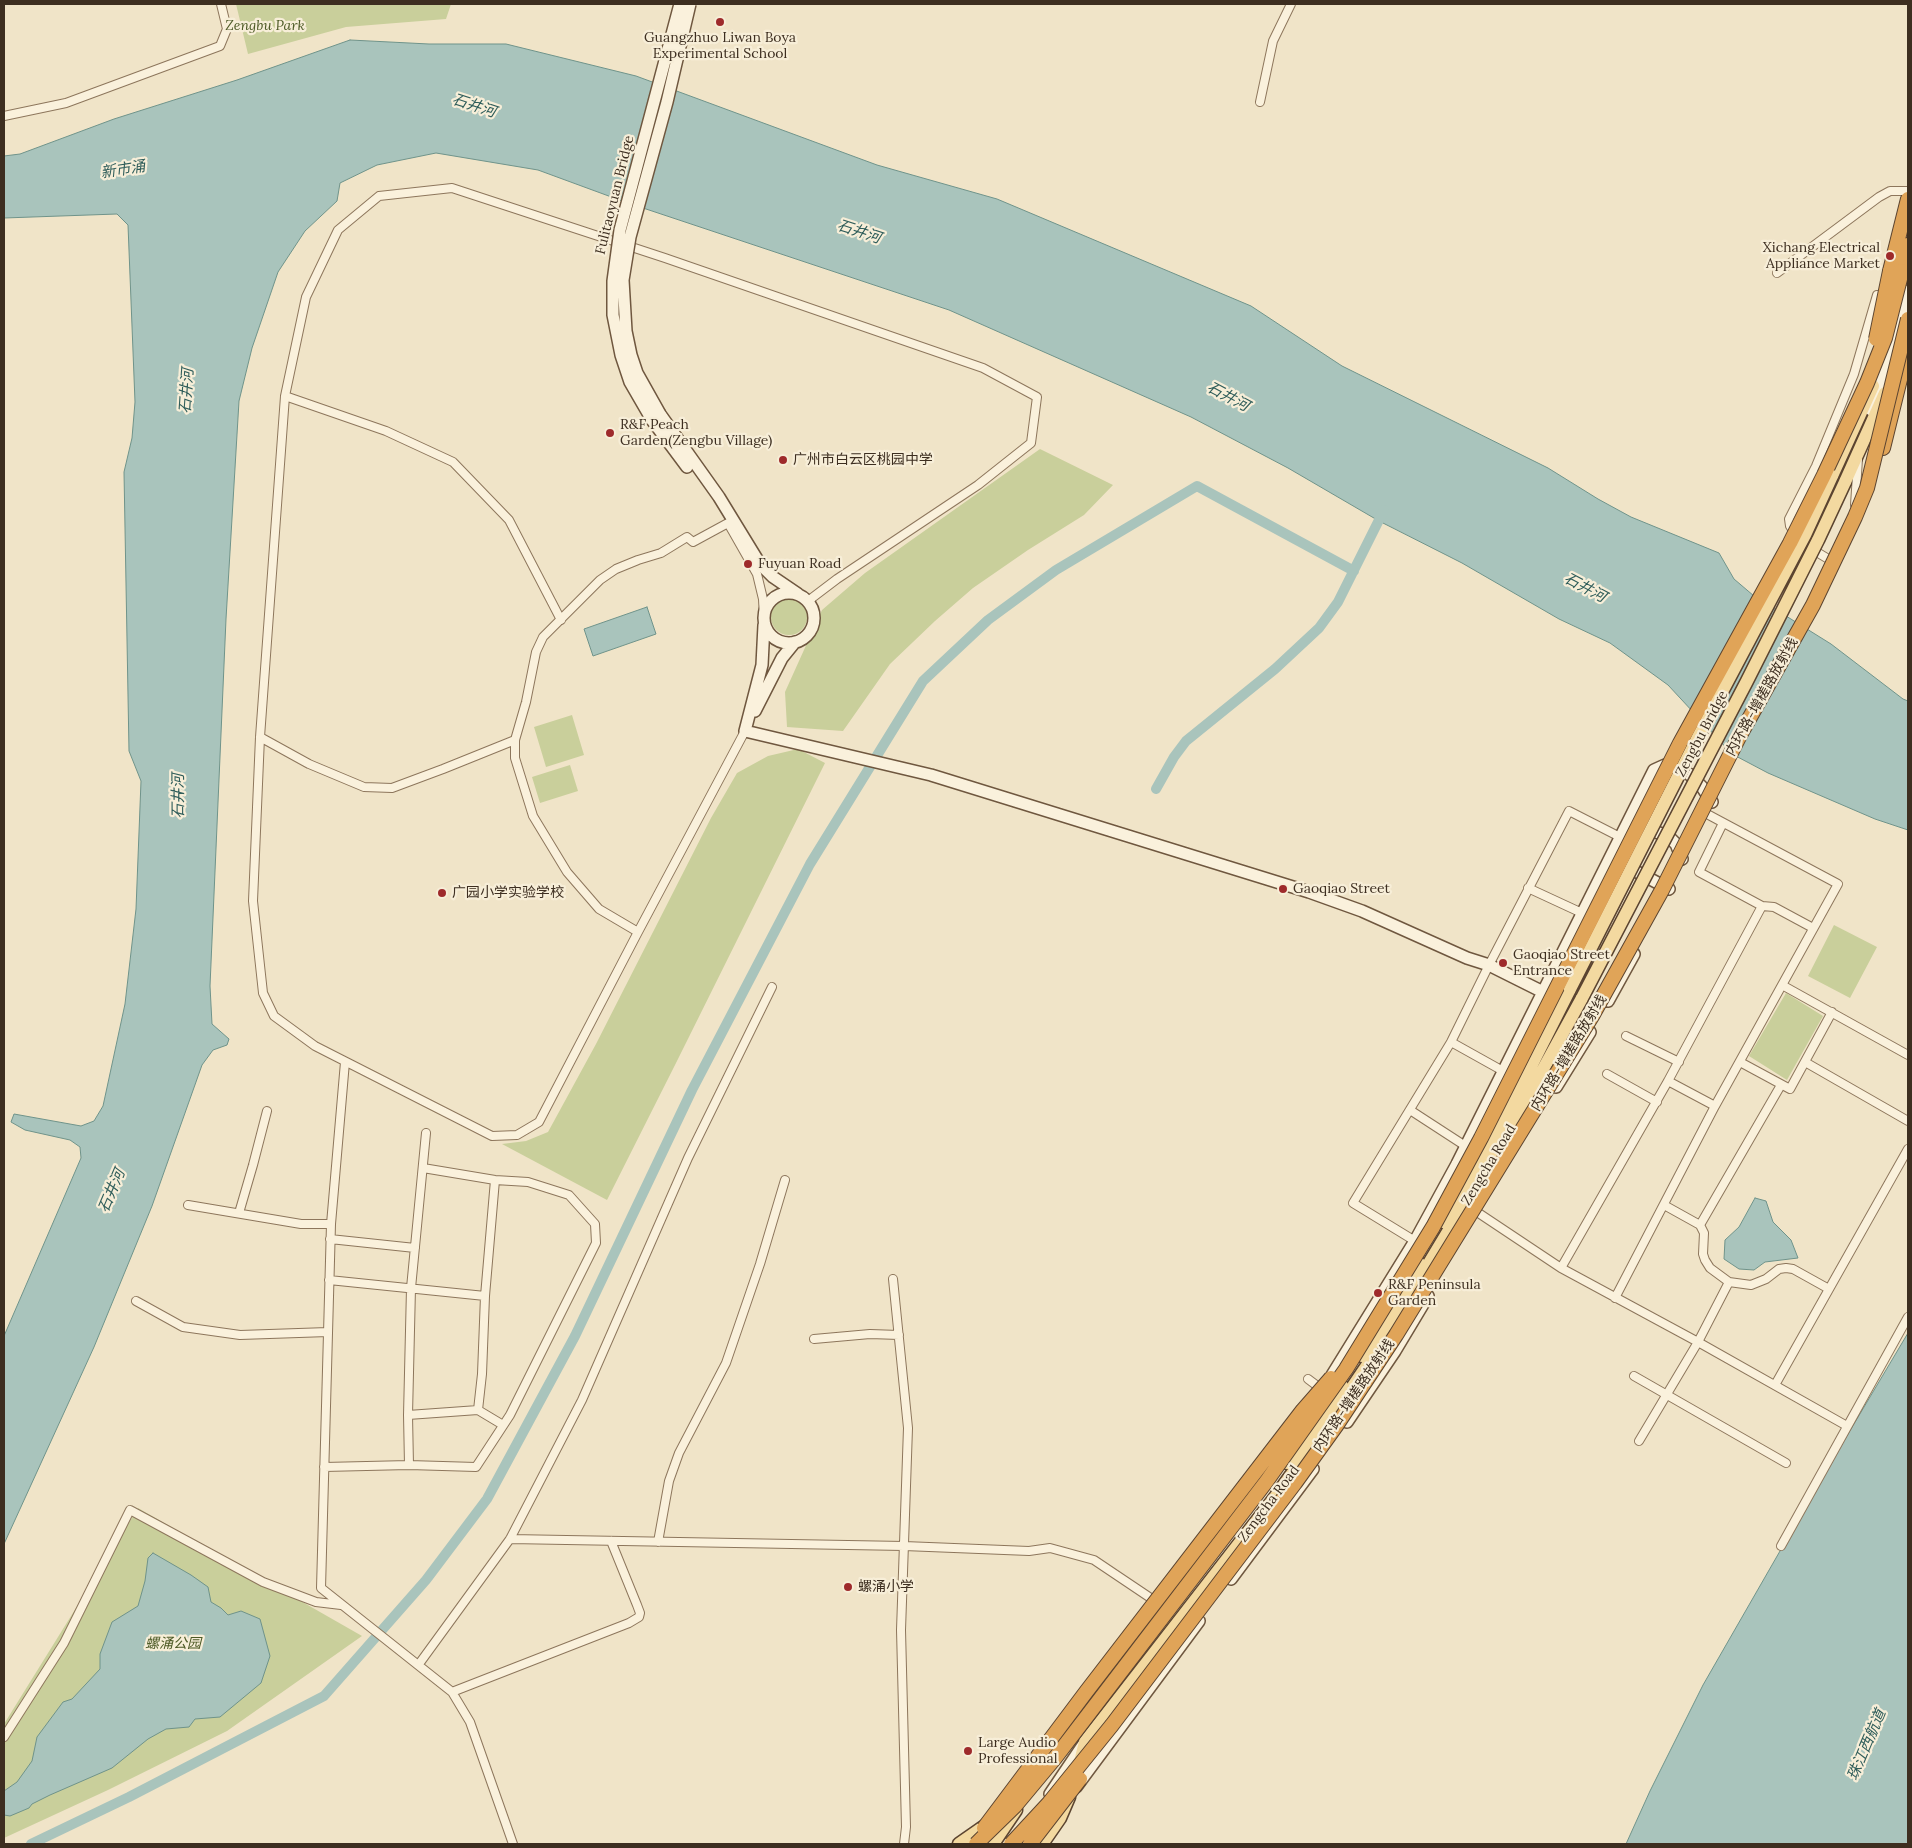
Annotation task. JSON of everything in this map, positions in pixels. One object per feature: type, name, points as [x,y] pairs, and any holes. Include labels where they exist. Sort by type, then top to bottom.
[{"type":"highway","points":[[1859,398],[1874,347],[1908,200]]},
{"type":"highway","points":[[1905,268],[1908,245]]},
{"type":"highway","name":"内环路-增槎路放射线","points":[[975,1844],[999,1807],[1297,1418],[1362,1344],[1416,1256],[1458,1182],[1680,743],[1790,543],[1859,398],[1884,338],[1905,268]]},
{"type":"highway","name":"内环路-增槎路放射线","points":[[1112,1725],[1295,1483],[1357,1395],[1396,1335],[1592,1016],[1666,882],[1740,735],[1813,605],[1867,488],[1908,319]]},
{"type":"highway","points":[[1867,488],[1887,434],[1908,347]]},
{"type":"highway","points":[[1011,1844],[1049,1803],[1112,1725]]},
{"type":"highway","points":[[1030,1844],[1081,1777],[1112,1725]]},
{"type":"main road","name":"Zengbu Bridge","points":[[1570,989],[1697,739],[1806,535],[1862,412],[1882,362],[1905,268]]},
{"type":"main road","name":"Zengbu Bridge","points":[[1582,998],[1818,540],[1877,413],[1898,358],[1908,323]]},
{"type":"main road","name":"Zengcha Road","points":[[959,1844],[994,1820],[1030,1786],[1051,1760],[1090,1720],[1193,1588],[1306,1438],[1394,1305],[1437,1232],[1476,1148],[1515,1098],[1570,989]]},
{"type":"main road","name":"Zengcha Road","points":[[1042,1844],[1060,1818],[1069,1797],[1085,1742],[1232,1554],[1317,1439],[1370,1361],[1434,1258],[1550,1059],[1582,998]]},
{"type":"main road","points":[[993,1844],[1030,1786]]},
{"type":"street","points":[[4,116],[66,103],[220,46],[227,29],[221,4]]},
{"type":"street","name":"Fulitaoyuan Bridge","points":[[656,417],[634,390],[621,355],[613,315],[613,281],[620,230],[680,4]]},
{"type":"street","name":"Fulitaoyuan Bridge","points":[[656,417],[631,355],[626,330],[623,280],[630,237],[670,93],[690,4]]},
{"type":"street","points":[[1260,102],[1273,41],[1291,4]]},
{"type":"street","points":[[656,417],[719,497],[760,564],[773,577],[803,597],[813,610],[814,624],[807,635],[795,642],[782,658],[539,1122],[517,1135],[492,1136],[315,1046],[274,1016],[263,993],[253,901],[260,737],[285,396],[306,297],[338,230],[380,196],[452,188],[665,258],[983,368],[1037,397],[1031,443],[978,485],[838,579],[803,597],[783,593],[774,598],[765,610],[764,620],[767,630],[781,642],[795,642]]},
{"type":"street","points":[[1777,273],[1879,197],[1890,191],[1908,192]]},
{"type":"street","points":[[1882,362],[1884,333],[1890,297],[1908,225]]},
{"type":"street","points":[[1845,482],[1886,369],[1908,291]]},
{"type":"street","points":[[1859,453],[1854,514],[1847,544],[1838,565],[1806,546],[1790,526],[1790,519],[1816,466],[1854,374],[1877,295],[1890,297]]},
{"type":"street","points":[[285,396],[386,431],[453,462],[509,520],[561,620]]},
{"type":"street","points":[[656,417],[728,523],[757,574],[763,599],[764,639],[762,665],[745,731]]},
{"type":"street","points":[[638,932],[599,909],[567,872],[533,816],[515,758],[515,740],[526,702],[536,652],[543,636],[600,580],[616,569],[661,553],[687,537],[694,542],[728,523]]},
{"type":"street","points":[[745,731],[855,756],[974,788],[1309,892],[1362,911],[1467,958],[1489,965],[1543,992]]},
{"type":"street","points":[[260,737],[309,764],[364,787],[392,788],[515,740]]},
{"type":"street","points":[[1051,1760],[1076,1719],[1323,1390],[1415,1241],[1457,1164],[1476,1148],[1503,1071],[1654,770],[1665,765],[1689,774],[1702,787],[1712,803],[1683,863],[1618,983],[1547,1102],[1478,1212],[1395,1351],[1334,1441],[1069,1797]]},
{"type":"street","points":[[1415,1241],[1353,1203],[1451,1042],[1569,811],[1620,837],[1643,831],[1661,833],[1668,836],[1676,844],[1683,863]]},
{"type":"street","points":[[1615,1298],[1715,1106],[1838,884],[1707,814]]},
{"type":"street","points":[[1723,823],[1699,872],[1762,906],[1774,907],[1814,928]]},
{"type":"street","points":[[1610,858],[1669,889]]},
{"type":"street","points":[[1528,888],[1582,913]]},
{"type":"street","points":[[1561,1268],[1657,1102],[1762,906]]},
{"type":"street","points":[[1782,985],[1908,1055]]},
{"type":"street","points":[[419,1664],[510,1539],[582,1400],[688,1158],[772,987]]},
{"type":"street","points":[[1740,1062],[1790,1089],[1832,1012]]},
{"type":"street","points":[[1626,1036],[1679,1062]]},
{"type":"street","points":[[1451,1042],[1503,1071]]},
{"type":"street","points":[[1547,1102],[1550,1059]]},
{"type":"street","points":[[345,1062],[330,1239],[321,1588],[452,1692],[470,1722],[513,1844]]},
{"type":"street","points":[[1805,1062],[1908,1121]]},
{"type":"street","points":[[1607,1074],[1657,1102]]},
{"type":"street","points":[[1668,1081],[1715,1106]]},
{"type":"street","points":[[1700,1225],[1781,1085]]},
{"type":"street","points":[[1410,1110],[1476,1148]]},
{"type":"street","points":[[239,1213],[267,1111]]},
{"type":"street","points":[[409,1465],[408,1415],[411,1288],[426,1133]]},
{"type":"street","points":[[1775,1385],[1908,1149]]},
{"type":"street","points":[[324,1467],[409,1465],[476,1467],[503,1425],[596,1243],[595,1224],[569,1195],[528,1182],[494,1180],[423,1168]]},
{"type":"street","points":[[478,1410],[494,1180]]},
{"type":"street","points":[[658,1542],[669,1481],[679,1453],[726,1364],[760,1264],[785,1180]]},
{"type":"street","points":[[1465,1204],[1561,1268],[1847,1426]]},
{"type":"street","points":[[188,1205],[301,1224],[331,1224]]},
{"type":"street","points":[[1664,1205],[1700,1225],[1704,1233],[1703,1254],[1705,1260],[1710,1268],[1729,1282],[1751,1284],[1766,1279],[1779,1269],[1786,1268],[1793,1269],[1829,1288]]},
{"type":"street","points":[[1434,1206],[1437,1232]]},
{"type":"street","points":[[330,1239],[415,1248]]},
{"type":"street","points":[[1432,1290],[1434,1258]]},
{"type":"street","points":[[893,1278],[908,1428],[901,1630],[906,1828],[904,1844]]},
{"type":"street","points":[[329,1280],[485,1296]]},
{"type":"street","points":[[1639,1441],[1668,1396],[1729,1282]]},
{"type":"street","points":[[136,1301],[183,1327],[240,1335],[328,1332]]},
{"type":"street","points":[[1781,1546],[1908,1316]]},
{"type":"street","points":[[814,1339],[870,1334],[899,1334]]},
{"type":"street","points":[[1370,1361],[1395,1351]]},
{"type":"street","points":[[1634,1376],[1786,1463]]},
{"type":"street","points":[[1308,1378],[1334,1397]]},
{"type":"street","points":[[408,1415],[478,1410],[503,1425]]},
{"type":"street","points":[[4,1737],[64,1643],[130,1510],[262,1582],[316,1602],[341,1604]]},
{"type":"street","points":[[1232,1554],[1267,1533]]},
{"type":"street","points":[[510,1539],[904,1546],[1029,1551],[1050,1548],[1094,1560],[1160,1605]]},
{"type":"street","points":[[452,1692],[629,1623],[638,1617],[640,1613],[611,1540]]},
{"type":"street","points":[[1180,1580],[1193,1588]]},
{"type":"street","points":[[1013,1814],[1020,1822],[1033,1818],[1085,1742]]},
{"type":"green space","name":"Zengbu Park","points":[[236,4],[451,4],[446,19],[346,27],[248,54]]},
{"type":"green space","points":[[1040,449],[1113,485],[1084,515],[1028,550],[973,588],[935,621],[890,664],[843,731],[787,727],[785,692],[822,610],[865,573]]},
{"type":"green space","points":[[789,599],[802,604],[807,617],[802,630],[789,635],[776,630],[771,617],[776,604]]},
{"type":"green space","points":[[572,715],[584,755],[546,767],[534,727]]},
{"type":"green space","points":[[798,749],[825,763],[607,1200],[502,1144],[526,1141],[548,1132],[596,1044],[711,818],[737,773],[768,756]]},
{"type":"green space","points":[[570,765],[578,791],[540,803],[532,777]]},
{"type":"green space","points":[[1834,925],[1877,947],[1850,998],[1808,976]]},
{"type":"green space","points":[[1786,993],[1823,1016],[1787,1080],[1749,1056]]},
{"type":"green space","name":"螺涌公园","points":[[138,1508],[362,1636],[227,1731],[108,1790],[4,1838],[4,1724]]},
{"type":"water","points":[[350,40],[429,44],[506,44],[636,76],[877,165],[997,199],[1251,306],[1342,366],[1548,468],[1631,517],[1719,553],[1734,579],[1754,596],[1831,644],[1908,701],[1908,830],[1875,819],[1768,773],[1732,754],[1668,685],[1610,643],[1559,619],[1462,563],[1379,521],[1288,468],[1191,417],[949,310],[625,202],[538,170],[436,153],[377,165],[340,183],[337,201],[305,231],[278,272],[252,348],[239,401],[226,619],[210,986],[212,1024],[229,1039],[227,1045],[213,1050],[202,1065],[152,1206],[94,1347],[4,1544],[4,1336],[81,1158],[80,1147],[70,1140],[25,1130],[11,1122],[14,1114],[81,1126],[94,1121],[103,1106],[125,1004],[136,909],[141,781],[129,751],[124,472],[132,438],[135,402],[128,225],[117,214],[4,218],[4,156],[20,154],[114,119],[237,80]]},
{"type":"water","points":[[647,607],[656,634],[593,656],[584,629]]},
{"type":"water","points":[[1755,1198],[1766,1201],[1773,1222],[1791,1240],[1798,1258],[1765,1262],[1754,1270],[1739,1269],[1724,1259],[1725,1240],[1739,1227]]},
{"type":"water","name":"珠江西航道","points":[[1908,1333],[1908,1844],[1626,1844],[1650,1791],[1703,1685]]},
{"type":"water","points":[[153,1553],[208,1587],[211,1602],[228,1615],[241,1611],[260,1619],[270,1656],[261,1683],[220,1717],[195,1719],[189,1727],[166,1729],[148,1739],[112,1768],[50,1795],[32,1804],[29,1808],[10,1816],[4,1815],[4,1791],[17,1782],[32,1761],[37,1737],[63,1702],[72,1699],[100,1669],[100,1654],[112,1622],[138,1606],[145,1581],[148,1558]]},
{"type":"waterway","points":[[31,1844],[129,1797],[324,1696],[426,1580],[487,1499],[575,1336],[692,1090],[810,864],[923,681],[988,620],[1056,570],[1197,486],[1354,571]]},
{"type":"waterway","points":[[1156,789],[1174,757],[1186,741],[1275,669],[1319,628],[1338,602],[1384,510]]},
{"type":"place","name":"Guangzhuo Liwan Boya Experimental School","points":[[720,22]]},
{"type":"place","name":"Xichang Electrical Appliance Market","points":[[1890,256]]},
{"type":"place","name":"R&F Peach Garden(Zengbu Village)","points":[[610,433]]},
{"type":"place","name":"广州市白云区桃园中学","points":[[783,460]]},
{"type":"place","name":"Fuyuan Road","points":[[748,564]]},
{"type":"place","name":"Gaoqiao Street","points":[[1283,889]]},
{"type":"place","name":"广园小学实验学校","points":[[442,893]]},
{"type":"place","name":"Gaoqiao Street Entrance","points":[[1503,963]]},
{"type":"place","name":"R&F Peninsula Garden","points":[[1378,1293]]},
{"type":"place","name":"螺涌小学","points":[[848,1587]]},
{"type":"place","name":"Large Audio Professional","points":[[968,1751]]},
{"type":"water label","name":"石井河","points":[[474,106]]},
{"type":"water label","name":"新市涌","points":[[123,170]]},
{"type":"water label","name":"石井河","points":[[859,232]]},
{"type":"water label","name":"石井河","points":[[187,391]]},
{"type":"water label","name":"石井河","points":[[1228,397]]},
{"type":"water label","name":"石井河","points":[[1585,588]]},
{"type":"water label","name":"石井河","points":[[179,796]]},
{"type":"water label","name":"石井河","points":[[112,1191]]}]
